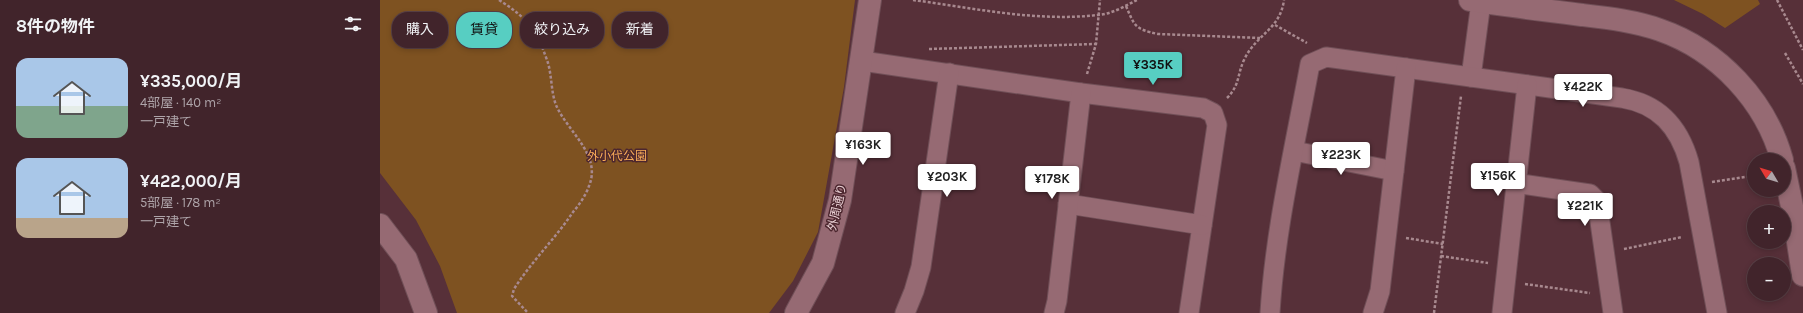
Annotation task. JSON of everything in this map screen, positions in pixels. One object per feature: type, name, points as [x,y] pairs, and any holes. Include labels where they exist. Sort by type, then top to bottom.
[{"type":"street","name":"外周通り","points":[[796,313],[823,263],[840,200],[870,0]]},
{"type":"street","points":[[1467,76],[1476,1],[1624,20],[1660,30],[1686,41],[1710,56],[1726,70],[1752,99],[1767,121],[1777,141],[1780,153]]},
{"type":"street","points":[[1270,313],[1278,238],[1310,64],[1326,57],[1622,98],[1646,104],[1665,119],[1678,133],[1684,145],[1717,313]]},
{"type":"street","points":[[862,61],[1081,94],[1203,108],[1213,113],[1217,125],[1189,313]]},
{"type":"street","points":[[1373,313],[1380,292],[1406,68]]},
{"type":"street","points":[[905,313],[921,267],[949,73]]},
{"type":"street","points":[[1502,313],[1515,183],[1527,85]]},
{"type":"street","points":[[1054,313],[1057,301],[1081,94]]},
{"type":"street","points":[[1294,151],[1394,171]]},
{"type":"street","points":[[1515,183],[1590,194],[1597,201],[1613,313]]},
{"type":"street","points":[[1790,197],[1803,275]]},
{"type":"street","points":[[1068,204],[1202,225]]},
{"type":"street","points":[[380,225],[406,259],[426,313]]},
{"type":"path","points":[[499,0],[519,13],[535,32],[548,63],[556,105],[585,148],[591,168],[590,186],[578,206],[514,289],[512,296],[528,313]]},
{"type":"path","points":[[913,0],[1040,16],[1099,15],[1126,6],[1138,0]]},
{"type":"path","points":[[1081,94],[1096,44],[1100,0]]},
{"type":"path","points":[[1213,113],[1235,90],[1244,60],[1253,44],[1275,25],[1283,11],[1284,0]]},
{"type":"path","points":[[1777,0],[1803,50]]},
{"type":"path","points":[[1126,6],[1133,23],[1142,31],[1158,34],[1260,38]]},
{"type":"path","points":[[1275,25],[1310,45],[1310,64]]},
{"type":"path","points":[[924,49],[1096,44]]},
{"type":"path","points":[[1785,53],[1803,84]]},
{"type":"path","points":[[1434,313],[1467,76]]},
{"type":"path","points":[[1693,186],[1747,177]]},
{"type":"path","points":[[1604,253],[1702,233]]},
{"type":"path","points":[[1387,235],[1443,244]]},
{"type":"path","points":[[1441,256],[1590,293],[1610,292]]},
{"type":"green space","name":"外小代公園","points":[[380,0],[855,0],[844,87],[818,232],[793,281],[769,313],[457,313],[440,266],[416,220],[380,173]]},
{"type":"green space","points":[[1674,0],[1758,0],[1760,4],[1725,28],[1703,14]]}]
